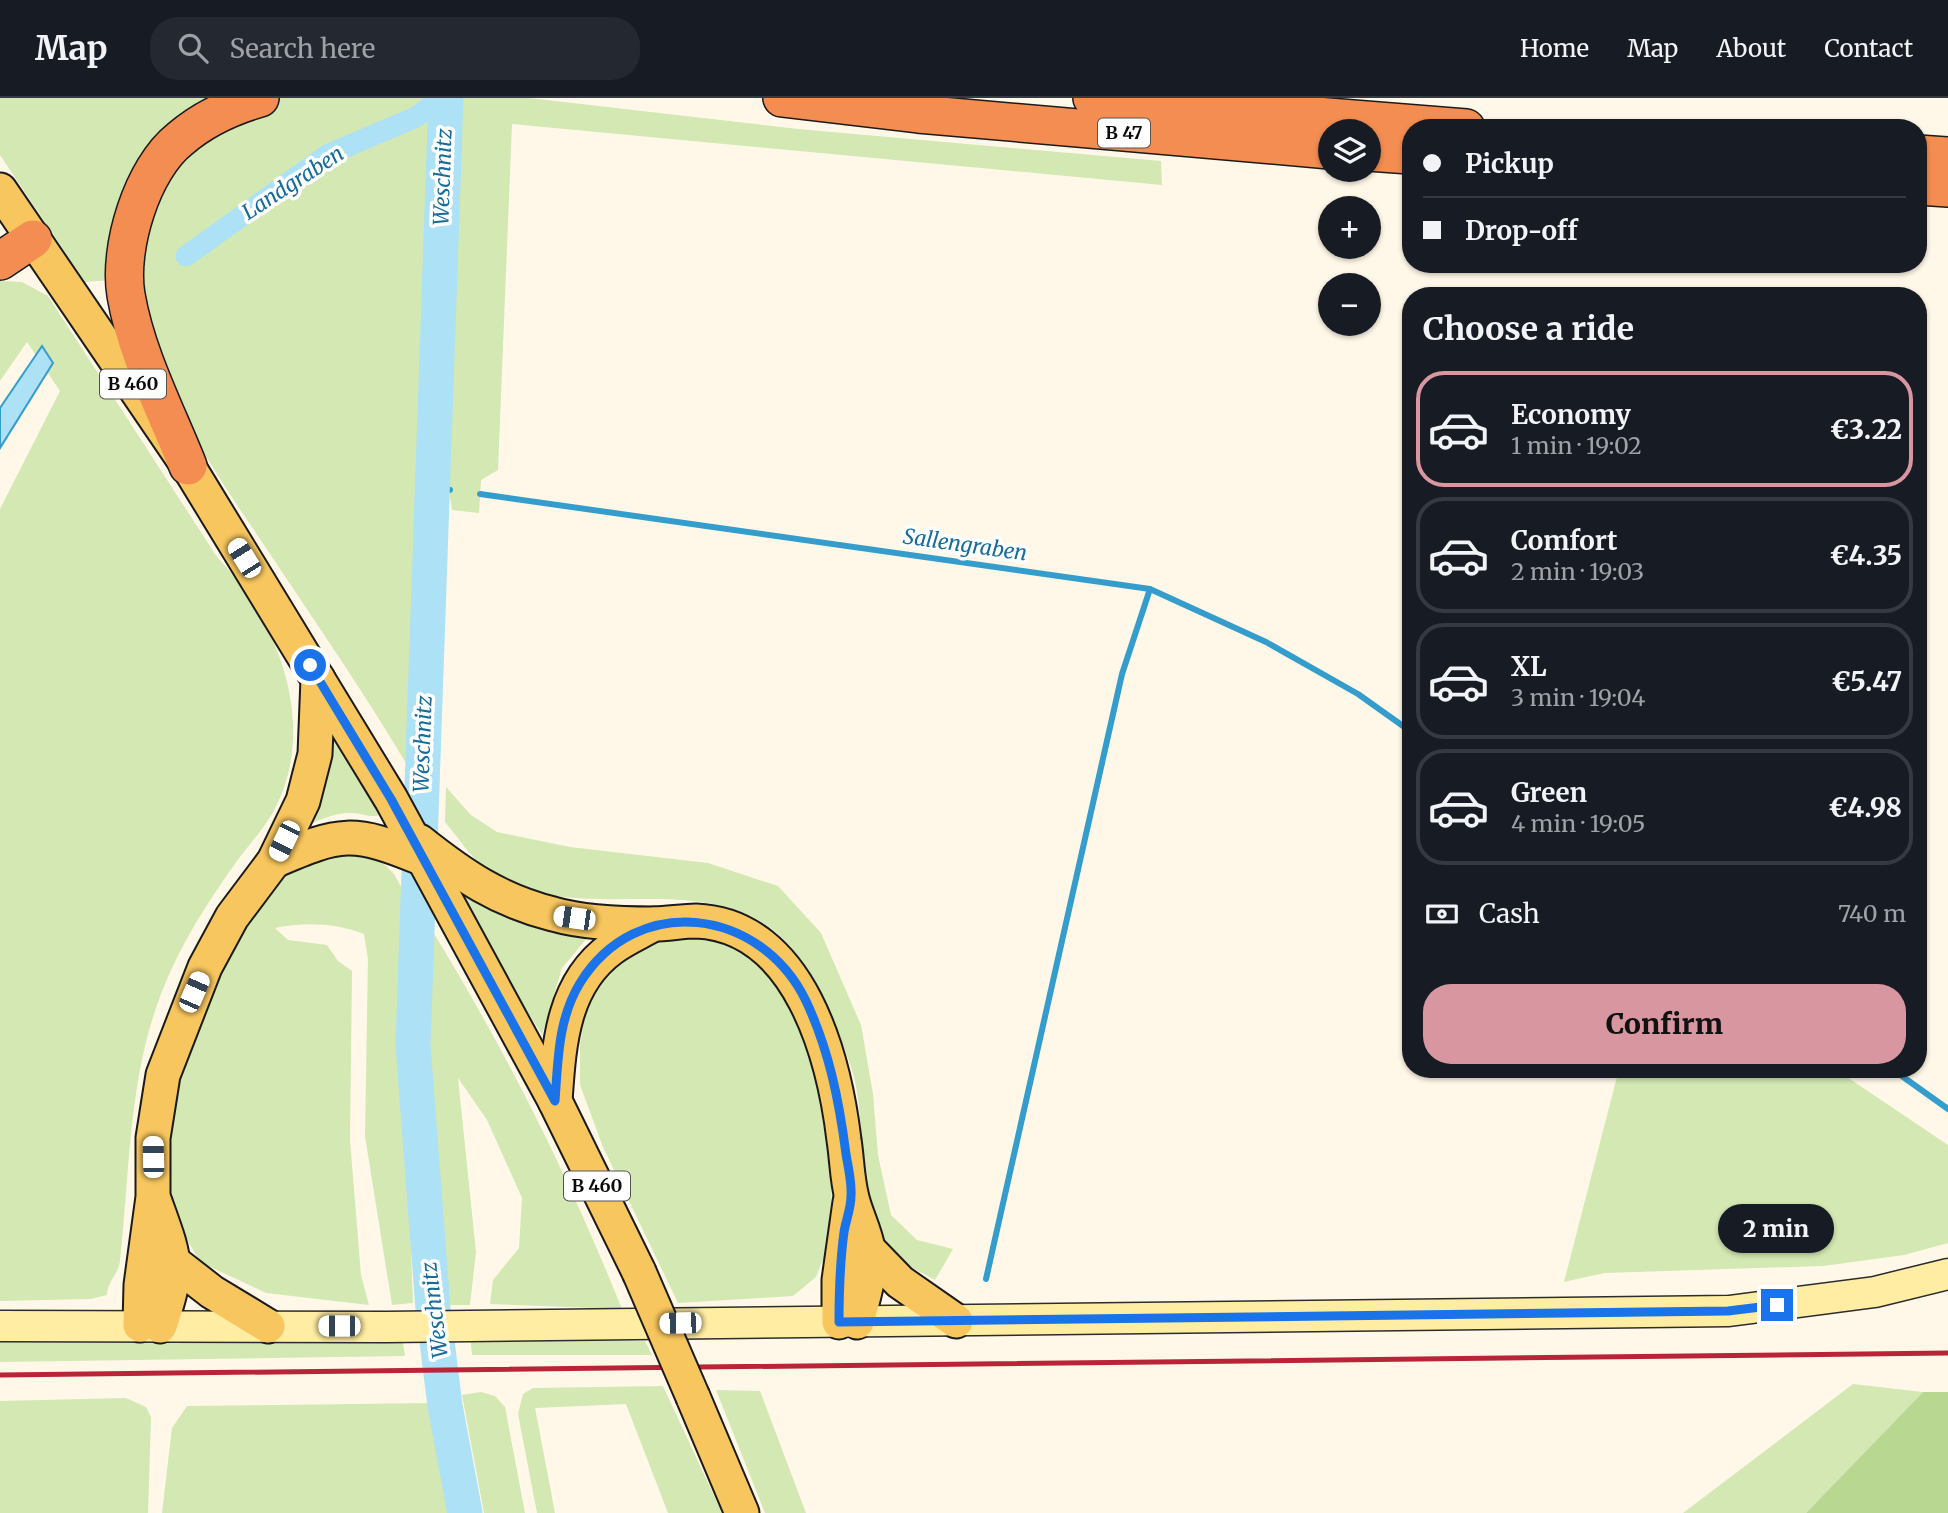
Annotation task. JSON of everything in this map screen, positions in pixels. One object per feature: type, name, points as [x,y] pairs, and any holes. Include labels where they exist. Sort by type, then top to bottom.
[{"type":"highway","points":[[188,466],[139,344],[126,294],[126,258],[133,219],[159,163],[178,140],[210,119],[260,98]]},
{"type":"highway","name":"B 47","points":[[782,98],[1190,139],[1318,148]]},
{"type":"highway","name":"B 47","points":[[1092,98],[1402,123]]},
{"type":"highway","points":[[1381,153],[1402,154]]},
{"type":"highway","points":[[1927,155],[1948,156]]},
{"type":"highway","points":[[1927,187],[1948,188]]},
{"type":"highway","points":[[0,261],[33,239]]},
{"type":"main road","name":"B 460","points":[[0,190],[188,466],[391,799],[406,845],[457,923],[555,1101],[639,1272],[742,1513]]},
{"type":"main road","points":[[150,1326],[141,1285],[153,1196],[153,1138],[161,1088],[183,1017],[232,918],[274,861],[310,780],[315,754],[318,679]]},
{"type":"main road","points":[[274,861],[322,840],[340,836],[360,837],[406,845],[510,901],[555,915],[654,924],[698,921],[727,928],[756,941],[784,966],[805,1000],[831,1065],[851,1196],[868,1248],[868,1280],[848,1322]]},
{"type":"main road","points":[[555,1101],[559,1040],[568,1009],[580,984],[611,948],[654,924]]},
{"type":"main road","points":[[150,1326],[173,1287],[176,1264],[153,1196]]},
{"type":"main road","points":[[848,1322],[839,1280],[851,1196]]},
{"type":"main road","points":[[868,1248],[900,1282],[956,1321]]},
{"type":"main road","points":[[176,1264],[212,1292],[268,1326]]},
{"type":"street","points":[[0,1326],[408,1326],[1728,1311],[1875,1292],[1948,1274]]},
{"type":"green space","points":[[0,98],[227,98],[185,121],[111,280],[85,282],[0,155]]},
{"type":"green space","points":[[281,98],[432,98],[436,122],[413,775],[364,695],[211,465],[172,392],[156,354],[145,316],[140,277],[143,255],[155,215],[179,167],[217,129],[248,110]]},
{"type":"green space","points":[[462,98],[529,98],[798,129],[1161,161],[1162,185],[512,124],[498,470],[481,480],[479,513],[452,510],[447,477]]},
{"type":"green space","points":[[0,281],[22,282],[48,296],[217,557],[259,613],[275,645],[286,678],[292,713],[293,747],[286,781],[272,814],[237,861],[185,942],[161,994],[150,1026],[136,1093],[119,1265],[107,1295],[91,1299],[0,1301],[0,509],[60,391],[27,342],[0,381]]},
{"type":"green space","points":[[332,732],[381,815],[341,814],[308,825]]},
{"type":"green space","points":[[446,787],[471,815],[497,832],[570,847],[708,863],[778,886],[821,933],[861,1025],[873,1094],[878,1155],[891,1215],[917,1240],[953,1249],[935,1280],[907,1264],[891,1248],[879,1228],[866,1181],[859,1108],[852,1072],[839,1034],[820,993],[791,947],[759,921],[723,906],[684,900],[561,897],[523,888],[481,865],[445,822]]},
{"type":"green space","points":[[368,848],[394,874],[411,905],[404,946],[404,1068],[413,1303],[392,1305],[365,1136],[368,959],[364,934],[320,925],[275,928],[288,940],[327,945],[338,961],[352,971],[350,1140],[361,1275],[369,1305],[266,1293],[200,1262],[174,1217],[160,1160],[194,1001],[262,892],[307,857]]},
{"type":"green space","points":[[459,887],[596,927],[562,968],[542,1035],[471,920]]},
{"type":"green space","points":[[433,932],[486,1023],[535,1116],[581,1211],[622,1309],[490,1304],[493,1280],[519,1248],[522,1198],[487,1120],[458,1078],[476,1252],[470,1305],[449,1305],[428,1049]]},
{"type":"green space","points":[[693,933],[732,943],[782,989],[809,1041],[832,1175],[830,1242],[816,1277],[793,1296],[678,1303],[603,1147],[580,1085],[580,1045],[587,994],[607,960],[651,935]]},
{"type":"green space","points":[[1617,1078],[1848,1078],[1948,1145],[1948,1243],[1904,1255],[1823,1266],[1604,1273],[1564,1282]]},
{"type":"green space","points":[[470,1335],[645,1341],[652,1355],[472,1355]]},
{"type":"green space","points":[[402,1337],[405,1356],[0,1362],[0,1338]]},
{"type":"green space","points":[[1853,1384],[1923,1392],[1806,1513],[1683,1513]]},
{"type":"green space","points":[[663,1386],[722,1513],[668,1513],[626,1404],[535,1408],[555,1513],[537,1513],[518,1414],[523,1394],[533,1388]]},
{"type":"green space","points":[[716,1390],[760,1391],[806,1513],[765,1513]]},
{"type":"green space","points":[[481,1392],[495,1396],[505,1407],[525,1513],[484,1513],[462,1395]]},
{"type":"green space","points":[[1923,1392],[1948,1392],[1948,1513],[1806,1513]]},
{"type":"green space","points":[[126,1398],[146,1407],[151,1417],[148,1513],[0,1513],[0,1401]]},
{"type":"green space","points":[[434,1403],[455,1513],[162,1513],[172,1428],[187,1406]]},
{"type":"water","points":[[42,346],[53,363],[0,448],[0,408]]},
{"type":"waterway","name":"Landgraben","points":[[186,256],[327,155],[416,117],[441,98]]},
{"type":"waterway","name":"Weschnitz","points":[[446,98],[413,1045],[433,1309],[445,1406],[465,1513]]},
{"type":"waterway","name":"Sallengraben","points":[[433,488],[450,490]]},
{"type":"waterway","name":"Sallengraben","points":[[480,494],[1150,589],[1266,642],[1358,694],[1402,725]]},
{"type":"waterway","points":[[986,1279],[1122,674],[1150,589]]},
{"type":"waterway","name":"Sallengraben","points":[[1905,1078],[1948,1109]]},
{"type":"railway","points":[[0,1375],[1948,1353]]},
{"type":"route","points":[[310,665],[391,799],[555,1101],[559,1040],[568,1009],[580,984],[594,964],[611,948],[654,924],[698,921],[727,928],[756,941],[784,966],[805,1000],[831,1065],[840,1107],[851,1196],[839,1280],[839,1322],[1728,1311],[1777,1305]]}]
